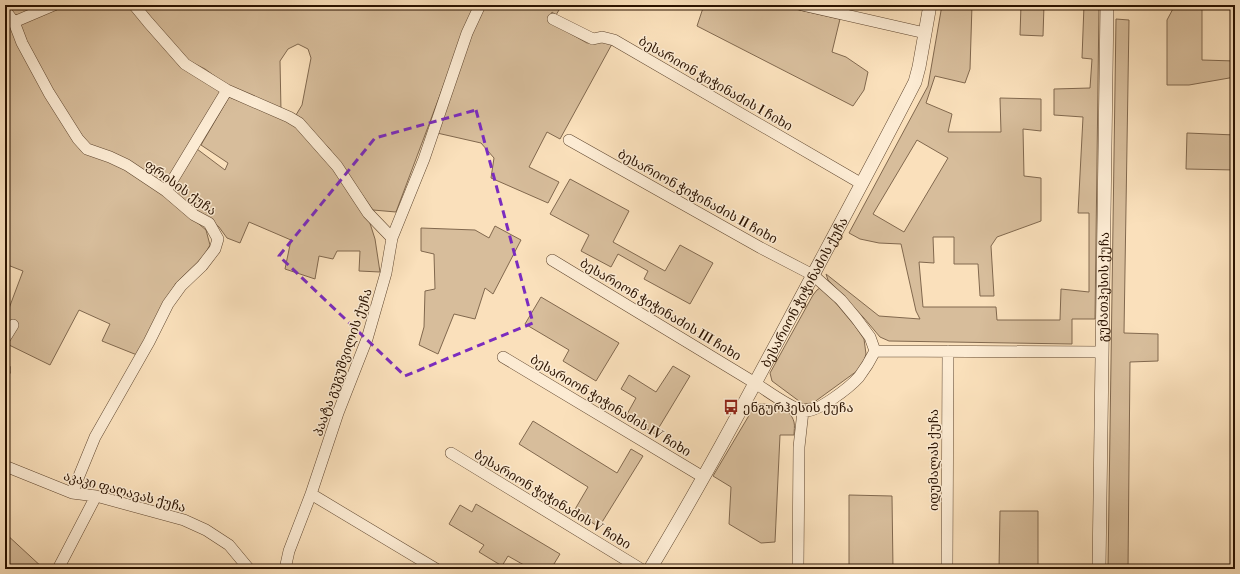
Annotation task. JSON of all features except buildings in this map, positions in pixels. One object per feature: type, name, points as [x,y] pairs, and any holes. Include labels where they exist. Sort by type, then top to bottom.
[{"type":"street","points":[[14,22],[54,5]]},
{"type":"street","points":[[134,5],[185,64],[227,90],[289,117],[299,123],[337,166],[368,213],[392,238]]},
{"type":"street","name":"პაატა გუგუშვილის ქუჩა","points":[[285,569],[289,552],[312,494],[338,413],[367,339],[386,274],[392,238],[424,159],[467,33],[480,5]]},
{"type":"street","points":[[802,5],[925,33]]},
{"type":"street","name":"ბესარიონ ჭიჭინაძის ქუჩა","points":[[650,569],[681,518],[755,383],[915,82],[930,5]]},
{"type":"street","name":"გუმათჰესის ქუჩა","points":[[1099,569],[1107,5]]},
{"type":"street","name":"ფრისის ქუჩა","points":[[5,10],[14,22],[22,43],[49,93],[78,139],[87,149],[127,165],[166,191],[194,214],[209,223],[218,239],[215,249],[202,266],[181,286],[168,304],[149,342],[95,436],[72,493]]},
{"type":"street","name":"ბესარიონ ჭიჭინაძის I ჩიხი","points":[[553,19],[593,39],[602,37],[614,40],[862,184]]},
{"type":"street","points":[[166,191],[227,90]]},
{"type":"street","name":"ბესარიონ ჭიჭინაძის II ჩიხი","points":[[569,140],[754,244],[813,275]]},
{"type":"street","name":"ბესარიონ ჭიჭინაძის III ჩიხი","points":[[552,260],[755,383]]},
{"type":"street","points":[[755,383],[778,398],[803,411],[811,411],[846,390],[865,369],[875,352],[870,337],[856,318],[841,300],[813,275]]},
{"type":"street","points":[[5,338],[13,325]]},
{"type":"street","name":"იდუმალას ქუჩა","points":[[947,569],[948,351]]},
{"type":"street","points":[[875,352],[1102,352]]},
{"type":"street","name":"ბესარიონ ჭიჭინაძის IV ჩიხი","points":[[503,357],[703,477]]},
{"type":"street","points":[[798,569],[799,448],[803,411]]},
{"type":"street","name":"ბესარიონ ჭიჭინაძის V ჩიხი","points":[[451,453],[641,569]]},
{"type":"street","name":"აკაკი ფაღავას ქუჩა","points":[[5,466],[72,493],[96,496],[184,520],[206,530],[229,545],[249,569]]},
{"type":"street","points":[[312,494],[436,569]]},
{"type":"street","points":[[58,569],[96,496]]},
{"type":"highlighted area","points":[[476,110],[533,323],[405,376],[279,256],[375,138]]},
{"type":"shaded area","points":[[5,5],[46,5],[18,15],[11,14]]},
{"type":"shaded area","points":[[62,5],[130,5],[219,89],[220,94],[167,181],[160,183],[88,144],[52,92],[19,27],[22,23]]},
{"type":"shaded area","points":[[141,5],[474,5],[396,212],[373,210],[329,148],[296,115],[302,105],[311,58],[308,49],[298,44],[288,49],[280,61],[281,111],[228,86],[205,69],[185,59]]},
{"type":"shaded area","points":[[483,5],[562,5],[556,15],[552,12],[548,21],[587,43],[603,42],[612,44],[560,139],[547,132],[529,167],[559,182],[548,203],[491,178],[494,158],[481,143],[437,133],[468,40]]},
{"type":"shaded area","points":[[704,5],[777,5],[840,19],[832,52],[846,57],[868,72],[864,90],[853,106],[697,26]]},
{"type":"shaded area","points":[[942,5],[972,5],[970,69],[965,83],[935,76],[926,103],[952,114],[948,132],[1001,132],[1000,98],[1041,99],[1041,131],[1023,129],[1024,176],[1041,178],[1041,221],[997,237],[991,246],[994,296],[980,296],[978,264],[954,264],[954,237],[933,237],[934,263],[919,262],[923,307],[996,307],[997,320],[1060,320],[1061,289],[1089,292],[1089,213],[1078,213],[1083,117],[1054,115],[1054,89],[1090,88],[1092,59],[1082,58],[1084,5],[1099,5],[1095,319],[1072,319],[1072,344],[889,341],[880,337],[828,280],[826,274],[879,316],[920,319],[916,311],[901,244],[879,243],[860,239],[849,233],[928,86]],"holes":[[[917,140],[948,158],[904,232],[873,214]]]},
{"type":"shaded area","points":[[1021,5],[1044,5],[1043,36],[1020,35]]},
{"type":"shaded area","points":[[1175,5],[1202,5],[1202,60],[1235,61],[1235,77],[1189,85],[1167,85],[1167,20]]},
{"type":"shaded area","points":[[5,17],[72,138],[106,160],[125,169],[166,196],[206,230],[210,245],[204,256],[176,283],[137,355],[102,341],[110,324],[79,310],[50,365],[5,343],[5,319],[23,271],[5,264]]},
{"type":"shaded area","points":[[1116,19],[1129,20],[1124,333],[1158,334],[1158,361],[1130,362],[1128,569],[1108,569]]},
{"type":"shaded area","points":[[229,97],[282,117],[296,125],[315,145],[368,217],[375,239],[380,272],[359,271],[360,251],[337,251],[333,259],[319,256],[315,279],[285,269],[291,240],[249,222],[240,243],[227,238],[219,227],[176,195],[173,187],[197,149],[225,170],[228,163],[201,145]]},
{"type":"shaded area","points":[[1187,133],[1235,135],[1235,170],[1186,169]]},
{"type":"shaded area","points":[[570,179],[629,211],[613,242],[665,271],[680,245],[713,263],[690,304],[644,279],[648,271],[618,254],[611,267],[581,251],[589,235],[550,214]]},
{"type":"shaded area","points":[[495,226],[521,240],[493,294],[485,288],[475,319],[454,314],[438,354],[419,345],[424,327],[425,291],[435,289],[434,254],[421,251],[421,228],[475,230],[489,238]]},
{"type":"shaded area","points":[[820,288],[824,289],[855,326],[864,339],[866,354],[864,361],[857,371],[813,403],[803,404],[772,381],[770,373],[813,295]]},
{"type":"shaded area","points":[[541,297],[619,343],[596,381],[563,361],[569,350],[525,324]]},
{"type":"shaded area","points":[[673,366],[690,376],[655,434],[626,416],[636,398],[621,389],[629,375],[656,392]]},
{"type":"shaded area","points":[[760,404],[780,407],[789,413],[794,422],[794,435],[780,435],[775,542],[761,543],[729,524],[731,487],[713,476],[754,407]]},
{"type":"shaded area","points":[[533,421],[617,473],[631,449],[643,456],[599,527],[574,511],[588,487],[519,444]]},
{"type":"shaded area","points":[[849,495],[892,496],[893,569],[849,569]]},
{"type":"shaded area","points":[[476,504],[560,554],[551,569],[531,569],[508,556],[502,566],[479,552],[484,545],[449,524],[460,505],[472,512]]},
{"type":"shaded area","points":[[1000,511],[1038,511],[1038,569],[999,569]]},
{"type":"shaded area","points":[[5,533],[44,569],[5,569]]},
{"type":"place","name":"ენგურჰესის ქუჩა","points":[[731,407]]}]
